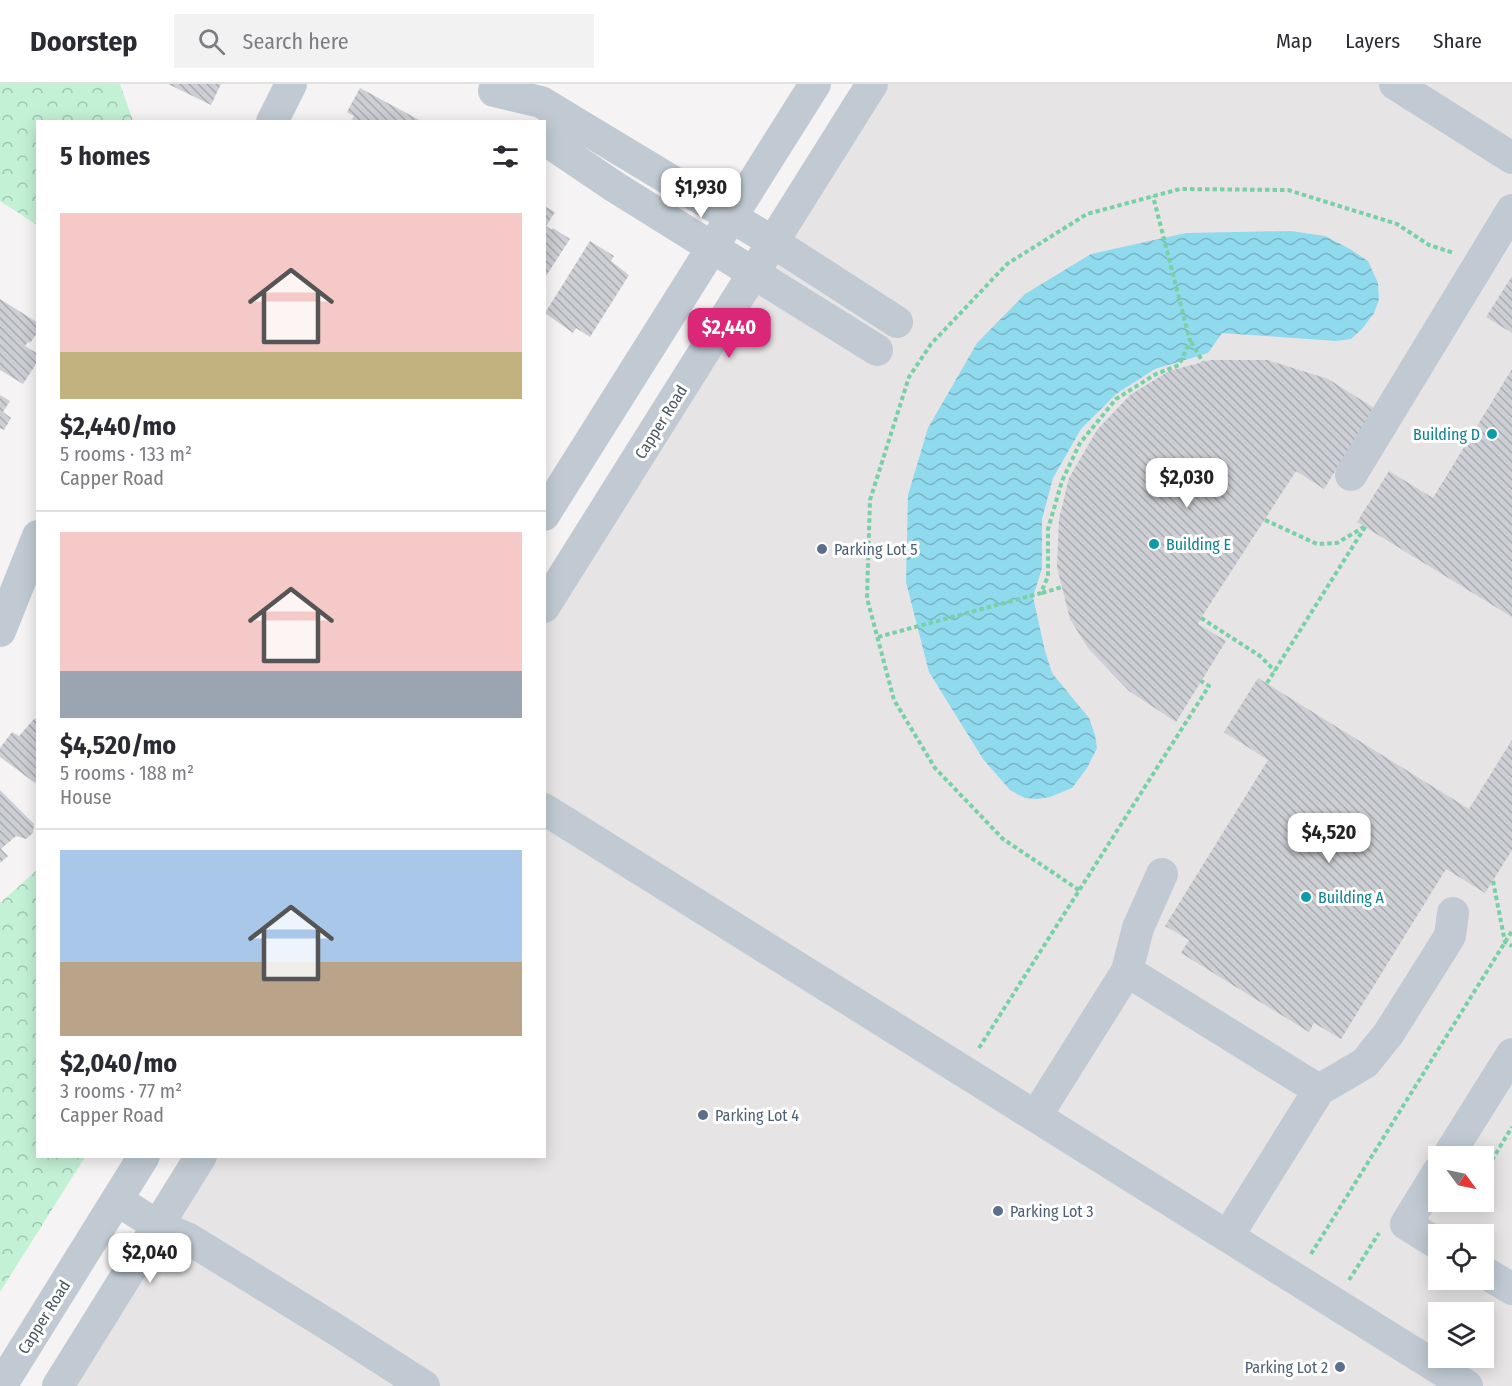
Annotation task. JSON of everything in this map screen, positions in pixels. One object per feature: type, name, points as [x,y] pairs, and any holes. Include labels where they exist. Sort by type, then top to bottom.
[{"type":"street","points":[[273,120],[291,84]]},
{"type":"street","points":[[546,512],[815,84]]},
{"type":"street","name":"Capper Road","points":[[546,604],[872,84]]},
{"type":"street","points":[[1395,84],[1512,158]]},
{"type":"street","points":[[489,88],[540,102],[773,242],[897,321]]},
{"type":"street","points":[[489,88],[520,120]]},
{"type":"street","points":[[546,140],[615,187],[877,350]]},
{"type":"street","points":[[615,187],[634,157]]},
{"type":"street","points":[[1351,475],[1512,210]]},
{"type":"street","points":[[0,631],[36,541]]},
{"type":"street","points":[[546,810],[1467,1386]]},
{"type":"street","points":[[1036,1116],[1127,971],[1140,922],[1162,874]]},
{"type":"street","points":[[1228,1236],[1318,1090],[1365,1063],[1389,1033],[1450,936],[1453,913]]},
{"type":"street","points":[[1127,971],[1318,1090]]},
{"type":"street","points":[[1454,1146],[1512,1054]]},
{"type":"street","name":"Capper Road","points":[[1,1386],[143,1158]]},
{"type":"street","points":[[58,1386],[200,1158]]},
{"type":"street","points":[[1428,1188],[1406,1224],[1428,1238]]},
{"type":"street","points":[[117,1200],[158,1226],[189,1239],[424,1386]]},
{"type":"street","points":[[1494,1278],[1512,1289]]},
{"type":"path","points":[[1079,890],[1003,839],[935,768],[894,700],[867,598],[870,500],[909,376],[931,344],[1007,264],[1088,214],[1180,189],[1288,190],[1397,224],[1429,245],[1481,262]]},
{"type":"path","points":[[1153,196],[1190,341],[1203,362]]},
{"type":"path","points":[[1041,593],[1048,576],[1048,529],[1062,481],[1080,442],[1116,399],[1156,374],[1179,365],[1190,341]]},
{"type":"path","points":[[1264,520],[1317,544],[1337,543],[1365,527],[1267,683]]},
{"type":"path","points":[[878,637],[1062,587]]},
{"type":"path","points":[[1201,618],[1260,656],[1275,671]]},
{"type":"path","points":[[974,1057],[1209,686],[1202,681]]},
{"type":"path","points":[[1493,881],[1505,942],[1512,946]]},
{"type":"path","points":[[1306,1263],[1512,931]]},
{"type":"path","points":[[1494,1157],[1512,1127]]},
{"type":"shaded area","points":[[874,84],[1512,84],[1512,1386],[62,1386],[204,1158],[546,1158],[546,610]]},
{"type":"green space","points":[[0,84],[120,84],[133,120],[36,120],[36,224],[0,201]]},
{"type":"green space","points":[[36,871],[36,1158],[84,1158],[0,1292],[0,903]]},
{"type":"water","points":[[1290,231],[1325,236],[1368,261],[1378,283],[1379,299],[1374,313],[1351,339],[1336,341],[1222,333],[1208,353],[1155,369],[1116,394],[1081,429],[1053,478],[1042,519],[1042,568],[1033,597],[1052,673],[1089,718],[1097,748],[1087,768],[1072,788],[1050,797],[1025,798],[1010,790],[983,759],[929,672],[906,582],[908,495],[928,428],[977,343],[1025,294],[1091,254],[1186,233]]},
{"type":"building","points":[[168,84],[221,84],[211,105]]},
{"type":"building","points":[[360,88],[419,120],[352,120],[354,116],[347,112]]},
{"type":"building","points":[[546,207],[555,212],[546,226]]},
{"type":"building","points":[[546,226],[570,239],[546,276]]},
{"type":"building","points":[[590,241],[614,256],[611,261],[629,275],[590,337],[576,328],[573,333],[546,314]]},
{"type":"building","points":[[1512,276],[1512,333],[1486,317]]},
{"type":"building","points":[[0,299],[36,322],[36,335],[25,346],[36,353],[36,364],[23,384],[0,370]]},
{"type":"building","name":"Building E","points":[[1211,360],[1268,360],[1328,379],[1374,408],[1324,489],[1296,471],[1201,618],[1198,624],[1226,641],[1176,722],[1129,691],[1088,648],[1070,619],[1057,567],[1059,519],[1069,478],[1097,430],[1130,395],[1169,371]]},
{"type":"building","name":"Building D","points":[[1512,369],[1512,617],[1357,522],[1389,471],[1433,498]]},
{"type":"building","points":[[0,395],[10,401],[3,412],[11,418],[4,430],[0,428]]},
{"type":"building","name":"Building A","points":[[1258,678],[1469,809],[1512,740],[1512,850],[1485,893],[1446,869],[1341,1039],[1314,1023],[1309,1032],[1181,953],[1189,940],[1165,926],[1268,760],[1224,732]]},
{"type":"building","points":[[36,719],[36,784],[0,757],[0,748],[12,732],[19,736]]},
{"type":"building","points":[[0,790],[34,824],[33,833],[26,839],[16,836],[1,849],[8,856],[0,863]]},
{"type":"place","name":"Building D","points":[[1492,434]]},
{"type":"place","name":"Building E","points":[[1154,544]]},
{"type":"place","name":"Parking Lot 5","points":[[822,549]]},
{"type":"place","name":"Building A","points":[[1306,897]]},
{"type":"place","name":"Parking Lot 4","points":[[703,1115]]},
{"type":"place","name":"Parking Lot 3","points":[[998,1211]]},
{"type":"place","name":"Parking Lot 2","points":[[1340,1367]]}]
